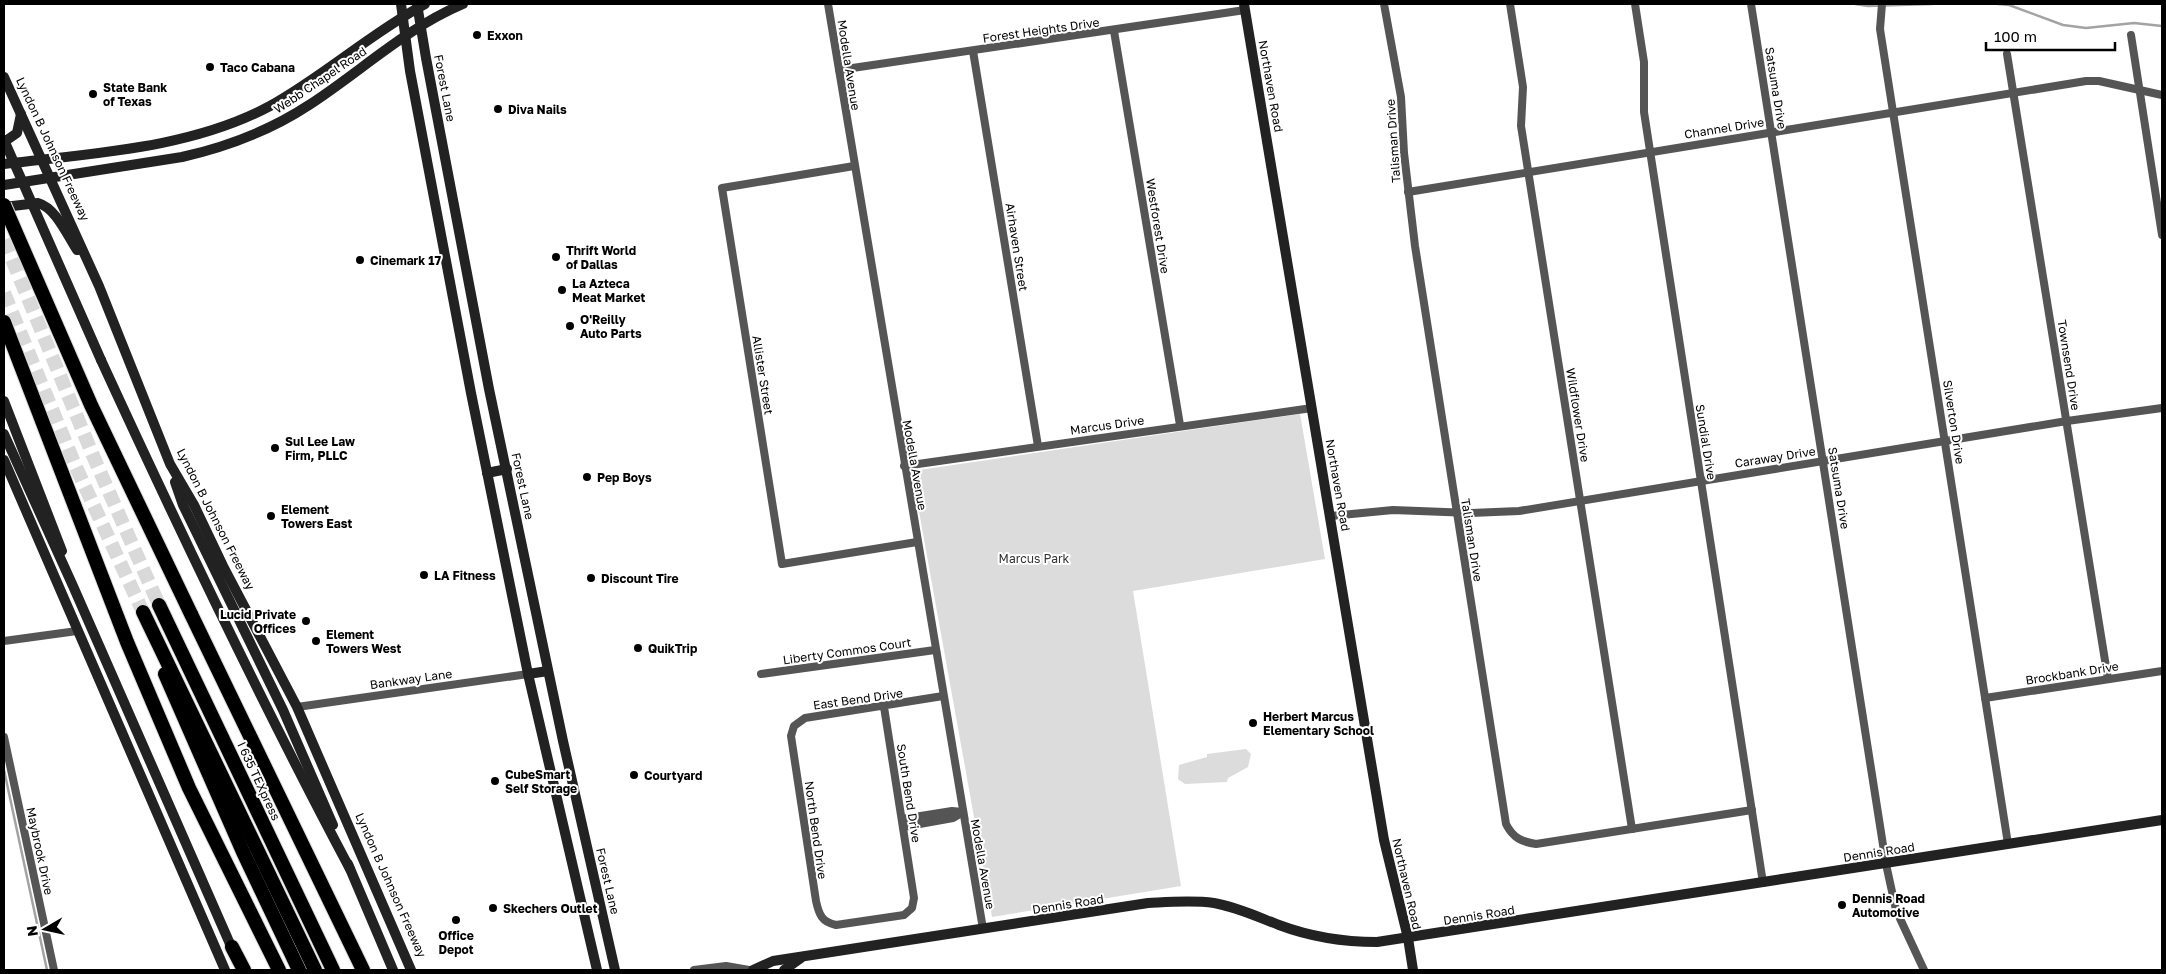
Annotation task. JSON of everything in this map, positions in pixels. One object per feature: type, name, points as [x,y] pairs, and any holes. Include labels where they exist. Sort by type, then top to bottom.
[{"type":"highway","points":[[4,206],[91,405],[363,970]]},
{"type":"highway","points":[[4,322],[127,642],[189,788],[279,970]]},
{"type":"highway","name":"I 635 TEXpress","points":[[159,604],[332,970]]},
{"type":"highway","points":[[299,970],[170,687],[143,612],[315,970]]},
{"type":"highway","points":[[232,947],[244,970]]},
{"type":"main road","points":[[401,4],[405,37],[461,346],[528,674],[596,970]]},
{"type":"main road","name":"Webb Chapel Road","points":[[4,185],[158,162],[208,150],[261,131],[288,118],[421,26],[462,4]]},
{"type":"main road","name":"Webb Chapel Road","points":[[4,164],[170,141],[237,121],[275,103],[420,5]]},
{"type":"main road","name":"Forest Lane","points":[[420,5],[421,26],[480,343],[548,671],[615,970]]},
{"type":"main road","name":"Northaven Road","points":[[1245,7],[1384,840],[1408,938],[1413,970]]},
{"type":"main road","name":"Lyndon B Johnson Freeway","points":[[4,77],[94,276],[170,464],[194,504],[223,566],[297,706],[412,970]]},
{"type":"main road","points":[[21,113],[17,133],[13,138],[4,141],[100,360],[211,599],[350,869]]},
{"type":"main road","points":[[202,132],[208,150]]},
{"type":"main road","points":[[4,206],[43,204],[56,217],[94,276]]},
{"type":"main road","points":[[443,246],[462,243]]},
{"type":"main road","points":[[461,346],[480,343]]},
{"type":"main road","points":[[4,401],[56,532],[73,586]]},
{"type":"main road","points":[[4,434],[232,947],[240,970]]},
{"type":"main road","points":[[4,460],[225,970]]},
{"type":"main road","points":[[170,464],[183,505],[283,710],[393,970]]},
{"type":"main road","points":[[487,473],[507,469]]},
{"type":"main road","points":[[528,674],[548,671]]},
{"type":"main road","points":[[562,822],[581,818]]},
{"type":"main road","name":"Dennis Road","points":[[751,970],[773,961],[1148,903],[1178,901],[1213,903],[1230,907],[1281,926],[1331,940],[1377,942],[2162,820]]},
{"type":"main road","points":[[591,944],[609,940]]},
{"type":"main road","points":[[784,970],[803,957]]},
{"type":"street","name":"Modella Avenue","points":[[828,4],[983,929]]},
{"type":"street","name":"Talisman Drive","points":[[1384,4],[1401,97],[1408,192],[1506,824],[1510,832],[1524,843],[1536,844],[1752,810]]},
{"type":"street","name":"Wildflower Drive","points":[[1510,4],[1523,86],[1521,126],[1632,829]]},
{"type":"street","name":"Sundial Drive","points":[[1635,4],[1644,62],[1644,112],[1763,883]]},
{"type":"street","name":"Satsuma Drive","points":[[1751,4],[1886,864],[1896,910],[1924,970]]},
{"type":"street","name":"Forest Heights Drive","points":[[839,70],[1114,31],[1245,7]]},
{"type":"street","name":"Silverton Drive","points":[[1881,7],[1880,29],[2008,844]]},
{"type":"street","name":"Westforest Drive","points":[[1114,31],[1180,425]]},
{"type":"street","points":[[2131,35],[2162,235]]},
{"type":"street","name":"Airhaven Street","points":[[973,51],[1038,446]]},
{"type":"street","name":"Townsend Drive","points":[[2007,54],[2108,679]]},
{"type":"street","name":"Channel Drive","points":[[1408,192],[2014,92],[2100,81],[2162,95]]},
{"type":"street","name":"Allister Street","points":[[854,166],[722,188],[782,564],[917,542]]},
{"type":"street","name":"Marcus Drive","points":[[904,466],[1180,425],[1312,408]]},
{"type":"street","name":"Caraway Drive","points":[[1331,516],[1393,510],[1510,512],[2067,421],[2162,408]]},
{"type":"street","points":[[4,641],[77,631]]},
{"type":"street","name":"Liberty Commos Court","points":[[762,674],[935,650]]},
{"type":"street","name":"Brockbank Drive","points":[[1985,698],[2162,671]]},
{"type":"street","name":"Bankway Lane","points":[[297,706],[528,674]]},
{"type":"street","name":"East Bend Drive","points":[[792,741],[794,726],[805,718],[884,707],[943,696]]},
{"type":"street","name":"South Bend Drive","points":[[822,920],[836,925],[904,914],[914,904],[884,707]]},
{"type":"street","name":"Maybrook Drive","points":[[4,737],[54,970]]},
{"type":"street","name":"North Bend Drive","points":[[792,741],[816,901],[822,920]]},
{"type":"street","points":[[903,823],[953,818],[963,812]]},
{"type":"street","points":[[694,970],[726,966],[751,970]]},
{"type":"green space","name":"Marcus Park","points":[[1300,414],[1325,559],[1133,591],[1181,886],[992,917],[913,478],[919,470]]},
{"type":"green space","points":[[1246,749],[1251,754],[1248,767],[1228,778],[1227,782],[1185,784],[1178,779],[1179,765],[1207,757],[1207,754]]},
{"type":"waterway","points":[[1855,4],[1868,6],[1932,4]]},
{"type":"waterway","points":[[1998,4],[2009,5],[2063,25],[2086,28],[2134,23],[2162,26]]},
{"type":"waterway","points":[[4,770],[47,970]]},
{"type":"tunnel","points":[[4,240],[94,458],[159,605]]},
{"type":"tunnel","points":[[4,293],[75,465],[143,612]]},
{"type":"place","name":"Exxon","points":[[477,35]]},
{"type":"place","name":"Taco Cabana","points":[[210,67]]},
{"type":"place","name":"State Bank of Texas","points":[[93,94]]},
{"type":"place","name":"Diva Nails","points":[[498,109]]},
{"type":"place","name":"Thrift World of Dallas","points":[[556,257]]},
{"type":"place","name":"Cinemark 17","points":[[360,260]]},
{"type":"place","name":"La Azteca Meat Market","points":[[562,290]]},
{"type":"place","name":"O'Reilly Auto Parts","points":[[570,326]]},
{"type":"place","name":"Sul Lee Law Firm, PLLC","points":[[275,448]]},
{"type":"place","name":"Pep Boys","points":[[587,477]]},
{"type":"place","name":"Element Towers East","points":[[271,516]]},
{"type":"place","name":"LA Fitness","points":[[424,575]]},
{"type":"place","name":"Discount Tire","points":[[591,578]]},
{"type":"place","name":"Lucid Private Offices","points":[[306,621]]},
{"type":"place","name":"Element Towers West","points":[[316,641]]},
{"type":"place","name":"QuikTrip","points":[[638,648]]},
{"type":"place","name":"Herbert Marcus Elementary School","points":[[1253,723]]},
{"type":"place","name":"Courtyard","points":[[634,775]]},
{"type":"place","name":"CubeSmart Self Storage","points":[[495,781]]},
{"type":"place","name":"Dennis Road Automotive","points":[[1842,905]]},
{"type":"place","name":"Skechers Outlet","points":[[493,908]]},
{"type":"place","name":"Office Depot","points":[[456,920]]}]
